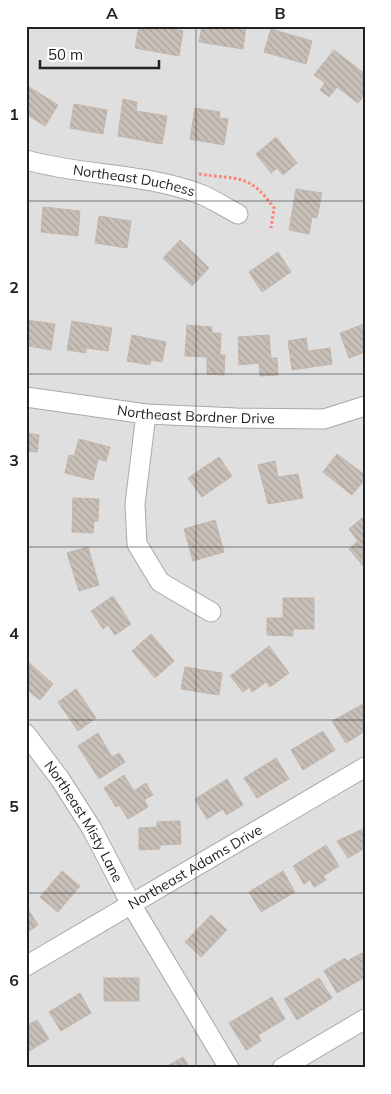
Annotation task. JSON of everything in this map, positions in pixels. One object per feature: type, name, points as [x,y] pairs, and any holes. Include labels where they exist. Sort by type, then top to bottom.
[{"type":"street","name":"Northeast Duchess","points":[[26,160],[52,167],[163,183],[202,194],[238,214]]},
{"type":"street","name":"Northeast Bordner Drive","points":[[26,397],[146,414],[324,419],[365,406]]},
{"type":"street","points":[[146,414],[135,504],[137,544],[160,582],[211,612]]},
{"type":"street","name":"Northeast Misty Lane","points":[[26,734],[60,779],[92,829],[131,904],[229,1068]]},
{"type":"street","name":"Northeast Adams Drive","points":[[26,966],[365,767]]},
{"type":"street","points":[[282,1068],[365,1019]]},
{"type":"shaded area","points":[[26,26],[365,26],[365,1068],[26,1068]]},
{"type":"building","points":[[139,26],[156,26],[183,31],[179,56],[135,48]]},
{"type":"building","points":[[202,26],[246,26],[243,49],[199,42]]},
{"type":"building","points":[[271,29],[312,41],[306,64],[264,52]]},
{"type":"building","points":[[334,50],[365,74],[365,94],[358,103],[337,87],[329,97],[320,90],[325,83],[314,75]]},
{"type":"building","points":[[26,85],[58,105],[45,126],[26,114]]},
{"type":"building","points":[[123,99],[137,102],[136,111],[167,116],[162,144],[118,136]]},
{"type":"building","points":[[74,104],[107,110],[103,134],[70,128]]},
{"type":"building","points":[[195,108],[220,112],[219,118],[228,119],[224,145],[190,139]]},
{"type":"building","points":[[276,137],[297,163],[283,175],[277,168],[271,173],[256,154]]},
{"type":"building","points":[[296,189],[322,193],[317,218],[312,217],[309,234],[289,230]]},
{"type":"building","points":[[43,207],[80,211],[78,236],[41,232]]},
{"type":"building","points":[[99,216],[131,221],[127,248],[95,243]]},
{"type":"building","points":[[180,240],[209,268],[192,286],[163,258]]},
{"type":"building","points":[[278,252],[291,272],[262,292],[249,272]]},
{"type":"building","points":[[26,320],[55,324],[51,350],[29,346],[30,342],[26,341]]},
{"type":"building","points":[[72,321],[112,328],[108,351],[86,348],[86,353],[67,350]]},
{"type":"building","points":[[364,324],[365,352],[349,358],[340,333]]},
{"type":"building","points":[[187,325],[212,327],[212,333],[221,333],[220,355],[225,355],[224,375],[207,374],[207,357],[185,356]]},
{"type":"building","points":[[132,335],[166,342],[162,362],[151,360],[150,365],[127,361]]},
{"type":"building","points":[[269,335],[271,358],[277,358],[278,375],[260,376],[259,363],[239,365],[238,337]]},
{"type":"building","points":[[306,338],[308,351],[330,348],[332,364],[292,370],[288,341]]},
{"type":"building","points":[[26,433],[39,435],[37,452],[26,451]]},
{"type":"building","points":[[79,439],[110,447],[106,461],[98,459],[93,480],[65,473],[69,455],[74,456]]},
{"type":"building","points":[[337,454],[365,475],[365,479],[352,495],[323,472]]},
{"type":"building","points":[[219,457],[232,476],[202,497],[188,478]]},
{"type":"building","points":[[275,461],[278,477],[298,474],[303,498],[268,504],[258,465]]},
{"type":"building","points":[[73,498],[99,499],[98,521],[94,521],[93,533],[72,532]]},
{"type":"building","points":[[362,518],[365,521],[365,568],[349,549],[358,541],[349,529]]},
{"type":"building","points":[[215,520],[224,552],[193,561],[184,529]]},
{"type":"building","points":[[88,547],[99,585],[79,591],[67,553]]},
{"type":"building","points":[[113,596],[131,624],[115,635],[108,625],[103,629],[91,611]]},
{"type":"building","points":[[283,598],[314,598],[314,629],[293,629],[293,636],[267,635],[267,618],[283,618]]},
{"type":"building","points":[[151,634],[174,661],[155,678],[132,651]]},
{"type":"building","points":[[269,646],[289,673],[270,687],[266,682],[252,692],[249,687],[243,692],[230,676]]},
{"type":"building","points":[[26,660],[53,684],[40,700],[26,689]]},
{"type":"building","points":[[185,667],[222,673],[219,695],[181,689]]},
{"type":"building","points":[[76,689],[96,718],[78,731],[58,702]]},
{"type":"building","points":[[365,703],[365,731],[346,743],[332,721]]},
{"type":"building","points":[[323,731],[335,750],[303,770],[291,750]]},
{"type":"building","points":[[98,733],[112,757],[119,753],[125,762],[99,779],[78,746]]},
{"type":"building","points":[[276,758],[289,779],[257,798],[244,778]]},
{"type":"building","points":[[124,775],[134,791],[146,783],[153,795],[144,800],[148,807],[128,819],[119,805],[116,807],[104,788]]},
{"type":"building","points":[[227,779],[243,805],[226,815],[223,809],[207,819],[195,799]]},
{"type":"building","points":[[180,821],[181,844],[160,845],[160,849],[139,850],[139,828],[157,827],[157,822]]},
{"type":"building","points":[[365,828],[365,848],[348,858],[337,841]]},
{"type":"building","points":[[326,845],[339,866],[323,876],[326,880],[314,887],[310,880],[304,884],[293,866]]},
{"type":"building","points":[[62,871],[80,886],[58,912],[40,897]]},
{"type":"building","points":[[283,871],[295,892],[261,912],[249,892]]},
{"type":"building","points":[[26,906],[38,925],[26,933]]},
{"type":"building","points":[[211,915],[227,930],[201,957],[185,942]]},
{"type":"building","points":[[362,953],[365,957],[365,977],[337,993],[324,971],[345,958],[347,961]]},
{"type":"building","points":[[104,978],[139,978],[139,1001],[104,1001]]},
{"type":"building","points":[[319,978],[332,998],[297,1020],[284,999]]},
{"type":"building","points":[[80,993],[91,1013],[61,1031],[49,1012]]},
{"type":"building","points":[[272,997],[285,1019],[258,1035],[261,1041],[246,1050],[229,1023]]},
{"type":"building","points":[[37,1020],[49,1039],[26,1053],[26,1026]]},
{"type":"building","points":[[183,1057],[190,1068],[164,1068]]}]
